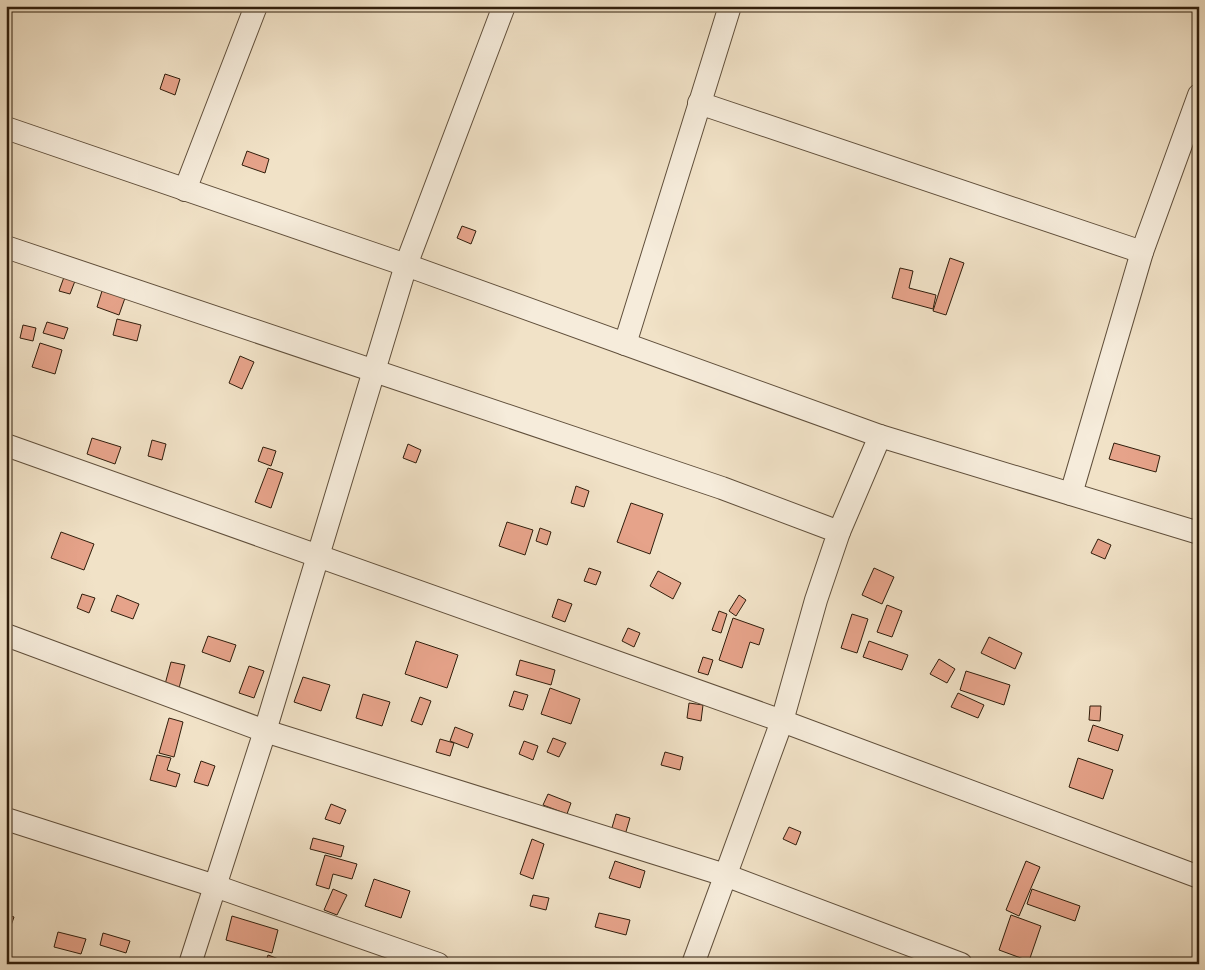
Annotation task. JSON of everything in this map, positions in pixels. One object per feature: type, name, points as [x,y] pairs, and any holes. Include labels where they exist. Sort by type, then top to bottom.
[{"type":"street","points":[[185,190],[256,6]]},
{"type":"street","points":[[190,964],[265,731],[316,555],[375,372],[406,265],[504,6]]},
{"type":"street","points":[[625,344],[730,6]]},
{"type":"street","points":[[1072,494],[1142,252],[1199,95]]},
{"type":"street","points":[[700,103],[1142,252]]},
{"type":"street","points":[[6,128],[406,265],[880,436],[1199,533]]},
{"type":"street","points":[[6,247],[722,488],[838,532]]},
{"type":"street","points":[[693,964],[782,721],[816,600],[838,532],[880,436]]},
{"type":"street","points":[[6,445],[782,721],[1199,877]]},
{"type":"street","points":[[6,635],[265,731],[725,875],[961,964]]},
{"type":"street","points":[[6,819],[215,886],[438,964]]},
{"type":"building","points":[[165,74],[180,79],[175,95],[160,89]]},
{"type":"building","points":[[247,151],[269,159],[265,173],[242,165]]},
{"type":"building","points":[[462,226],[476,231],[471,244],[457,238]]},
{"type":"building","points":[[950,258],[964,263],[946,315],[933,311]]},
{"type":"building","points":[[900,268],[913,271],[909,288],[936,295],[933,309],[892,298]]},
{"type":"building","points":[[64,277],[75,281],[70,294],[59,291]]},
{"type":"building","points":[[102,291],[125,298],[119,315],[97,307]]},
{"type":"building","points":[[117,319],[141,325],[137,341],[113,335]]},
{"type":"building","points":[[47,322],[68,328],[64,339],[43,333]]},
{"type":"building","points":[[23,325],[36,328],[33,341],[20,338]]},
{"type":"building","points":[[40,343],[62,350],[55,374],[32,367]]},
{"type":"building","points":[[240,356],[254,362],[242,389],[229,383]]},
{"type":"building","points":[[92,438],[121,447],[115,464],[87,454]]},
{"type":"building","points":[[152,440],[166,444],[162,460],[148,456]]},
{"type":"building","points":[[1114,443],[1160,456],[1156,472],[1109,459]]},
{"type":"building","points":[[408,444],[421,450],[416,463],[403,458]]},
{"type":"building","points":[[263,447],[276,451],[271,466],[258,461]]},
{"type":"building","points":[[268,468],[283,473],[271,508],[255,502]]},
{"type":"building","points":[[576,486],[589,491],[584,507],[571,503]]},
{"type":"building","points":[[631,503],[663,514],[650,554],[617,542]]},
{"type":"building","points":[[507,522],[533,530],[525,555],[499,546]]},
{"type":"building","points":[[540,528],[551,532],[547,545],[536,541]]},
{"type":"building","points":[[61,532],[94,544],[84,570],[51,558]]},
{"type":"building","points":[[1098,539],[1111,545],[1105,559],[1091,553]]},
{"type":"building","points":[[589,568],[601,572],[596,585],[584,581]]},
{"type":"building","points":[[874,568],[894,577],[882,604],[862,595]]},
{"type":"building","points":[[658,571],[681,583],[673,599],[650,586]]},
{"type":"building","points":[[82,594],[95,598],[89,613],[77,608]]},
{"type":"building","points":[[117,595],[139,604],[133,619],[111,611]]},
{"type":"building","points":[[739,595],[746,600],[736,616],[729,611]]},
{"type":"building","points":[[558,599],[572,604],[565,622],[552,617]]},
{"type":"building","points":[[887,605],[902,611],[892,637],[877,632]]},
{"type":"building","points":[[719,611],[727,614],[721,633],[712,630]]},
{"type":"building","points":[[852,614],[868,619],[857,653],[841,648]]},
{"type":"building","points":[[733,618],[764,629],[759,645],[750,642],[742,668],[719,660]]},
{"type":"building","points":[[628,628],[640,633],[634,647],[622,641]]},
{"type":"building","points":[[208,636],[236,645],[230,662],[202,652]]},
{"type":"building","points":[[989,637],[1022,653],[1015,669],[981,653]]},
{"type":"building","points":[[416,641],[458,655],[447,688],[405,674]]},
{"type":"building","points":[[869,641],[908,655],[902,670],[863,657]]},
{"type":"building","points":[[703,657],[713,660],[708,675],[698,672]]},
{"type":"building","points":[[939,659],[955,669],[947,683],[930,674]]},
{"type":"building","points":[[520,660],[555,670],[551,685],[516,675]]},
{"type":"building","points":[[171,662],[185,665],[178,692],[164,688]]},
{"type":"building","points":[[249,666],[264,671],[254,698],[239,693]]},
{"type":"building","points":[[966,671],[1010,685],[1004,705],[960,690]]},
{"type":"building","points":[[303,677],[330,685],[321,711],[294,702]]},
{"type":"building","points":[[550,688],[580,699],[571,724],[541,714]]},
{"type":"building","points":[[514,691],[528,695],[523,710],[509,706]]},
{"type":"building","points":[[958,693],[984,705],[978,718],[951,707]]},
{"type":"building","points":[[363,694],[390,702],[382,726],[356,718]]},
{"type":"building","points":[[420,697],[431,701],[422,725],[411,721]]},
{"type":"building","points":[[689,703],[703,705],[701,721],[687,718]]},
{"type":"building","points":[[1090,706],[1101,706],[1100,721],[1089,720]]},
{"type":"building","points":[[169,718],[183,722],[174,757],[159,753]]},
{"type":"building","points":[[1093,725],[1123,735],[1118,751],[1088,741]]},
{"type":"building","points":[[455,727],[473,734],[468,748],[450,741]]},
{"type":"building","points":[[553,738],[566,743],[559,757],[547,752]]},
{"type":"building","points":[[440,739],[454,743],[450,756],[436,752]]},
{"type":"building","points":[[524,741],[538,746],[533,760],[519,754]]},
{"type":"building","points":[[665,752],[683,757],[680,770],[661,765]]},
{"type":"building","points":[[157,755],[171,758],[167,770],[180,774],[176,787],[150,780]]},
{"type":"building","points":[[1078,758],[1113,770],[1103,799],[1069,787]]},
{"type":"building","points":[[201,761],[215,766],[208,786],[194,782]]},
{"type":"building","points":[[548,794],[571,803],[567,814],[543,805]]},
{"type":"building","points":[[331,804],[346,810],[340,824],[325,819]]},
{"type":"building","points":[[616,814],[630,818],[625,835],[611,831]]},
{"type":"building","points":[[789,827],[801,832],[796,845],[783,839]]},
{"type":"building","points":[[313,838],[344,846],[341,857],[310,849]]},
{"type":"building","points":[[532,839],[544,844],[533,879],[520,874]]},
{"type":"building","points":[[325,855],[357,864],[352,879],[333,874],[329,889],[316,885]]},
{"type":"building","points":[[615,861],[645,871],[640,888],[609,878]]},
{"type":"building","points":[[1026,861],[1040,867],[1019,916],[1006,910]]},
{"type":"building","points":[[374,879],[410,891],[401,918],[365,906]]},
{"type":"building","points":[[333,889],[347,895],[337,915],[324,910]]},
{"type":"building","points":[[1032,889],[1080,906],[1075,921],[1027,904]]},
{"type":"building","points":[[533,895],[549,898],[546,910],[530,906]]},
{"type":"building","points":[[599,913],[630,920],[626,935],[595,927]]},
{"type":"building","points":[[6,914],[14,917],[9,931],[6,930]]},
{"type":"building","points":[[1011,915],[1041,926],[1029,961],[999,950]]},
{"type":"building","points":[[232,916],[278,930],[272,953],[226,940]]},
{"type":"building","points":[[58,932],[86,939],[81,954],[54,947]]},
{"type":"building","points":[[103,933],[130,941],[126,953],[100,945]]},
{"type":"building","points":[[268,955],[284,961],[283,964],[265,964]]}]
